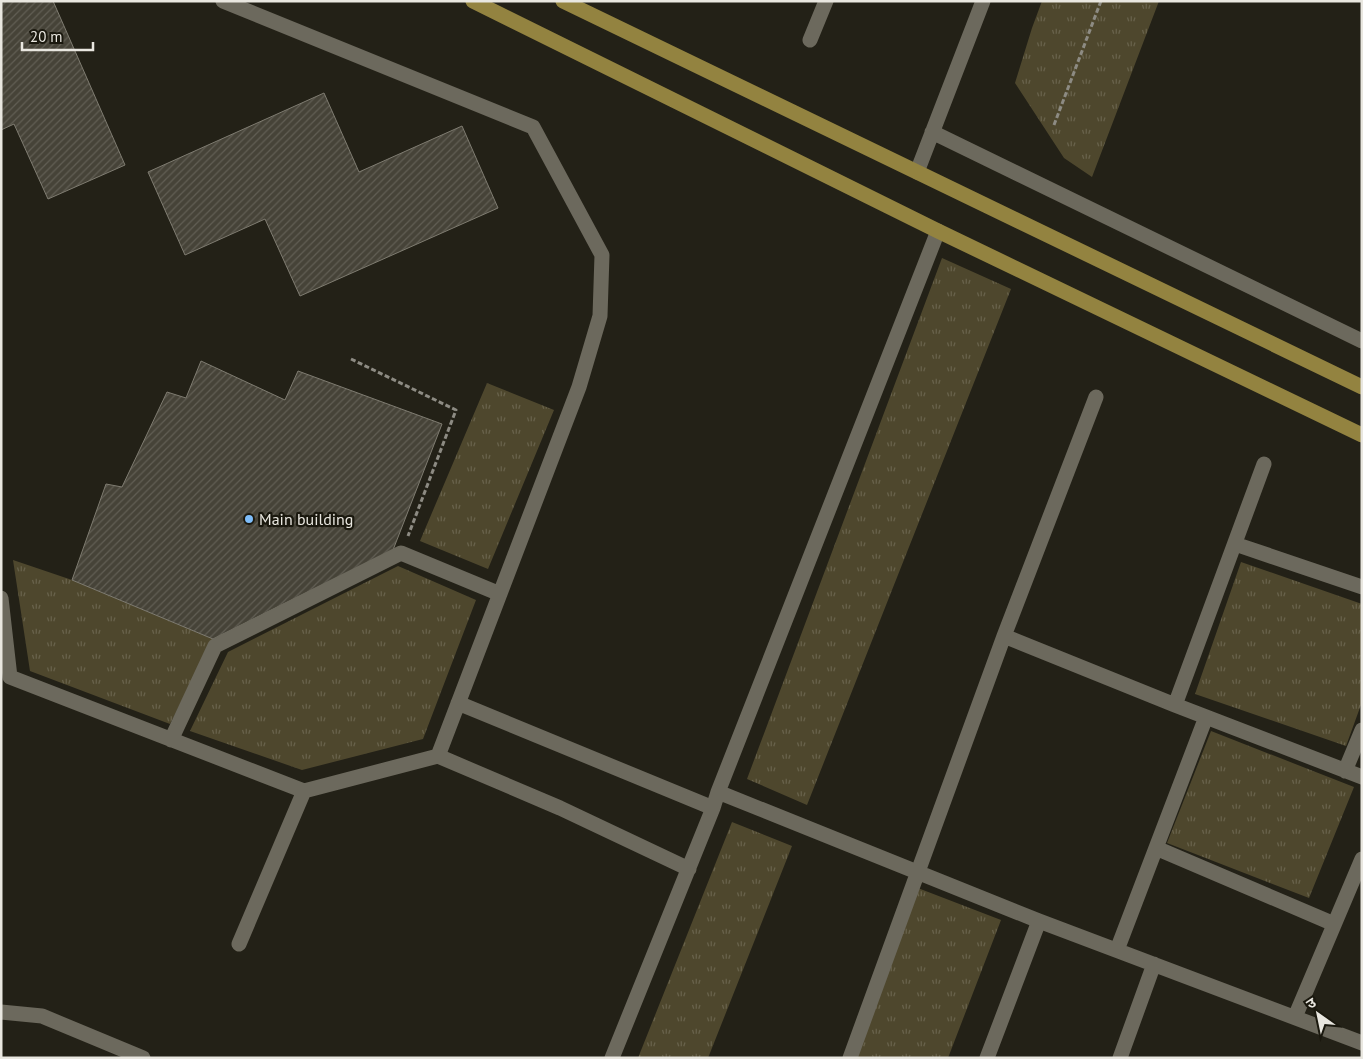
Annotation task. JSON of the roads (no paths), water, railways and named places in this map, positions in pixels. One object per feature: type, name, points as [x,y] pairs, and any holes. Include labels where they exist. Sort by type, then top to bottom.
[{"type":"main road","points":[[474,1],[938,231],[1362,435]]},
{"type":"main road","points":[[563,1],[1362,388]]},
{"type":"street","points":[[222,1],[533,127],[602,254],[600,316],[580,387],[438,756]]},
{"type":"street","points":[[810,40],[826,1]]},
{"type":"street","points":[[917,172],[983,1]]},
{"type":"street","points":[[932,132],[1362,341]]},
{"type":"street","points":[[612,1058],[689,869],[938,231]]},
{"type":"street","points":[[850,1058],[1004,636],[1096,397]]},
{"type":"street","points":[[1175,705],[1264,464]]},
{"type":"street","points":[[1235,544],[1362,587]]},
{"type":"street","points":[[171,740],[215,646],[401,553],[500,594]]},
{"type":"street","points":[[1,598],[10,678],[304,791],[438,756],[560,808],[689,869]]},
{"type":"street","points":[[1004,636],[1175,705],[1362,777]]},
{"type":"street","points":[[458,703],[713,808]]},
{"type":"street","points":[[1118,950],[1206,717]]},
{"type":"street","points":[[1346,771],[1362,730]]},
{"type":"street","points":[[239,944],[304,791]]},
{"type":"street","points":[[718,792],[1039,921],[1362,1043]]},
{"type":"street","points":[[1156,848],[1334,924]]},
{"type":"street","points":[[1295,1017],[1362,859]]},
{"type":"street","points":[[987,1058],[1039,921]]},
{"type":"street","points":[[1120,1058],[1154,964]]},
{"type":"street","points":[[1,1012],[42,1016],[143,1058]]},
{"type":"place","name":"Main building","points":[[249,519]]}]
